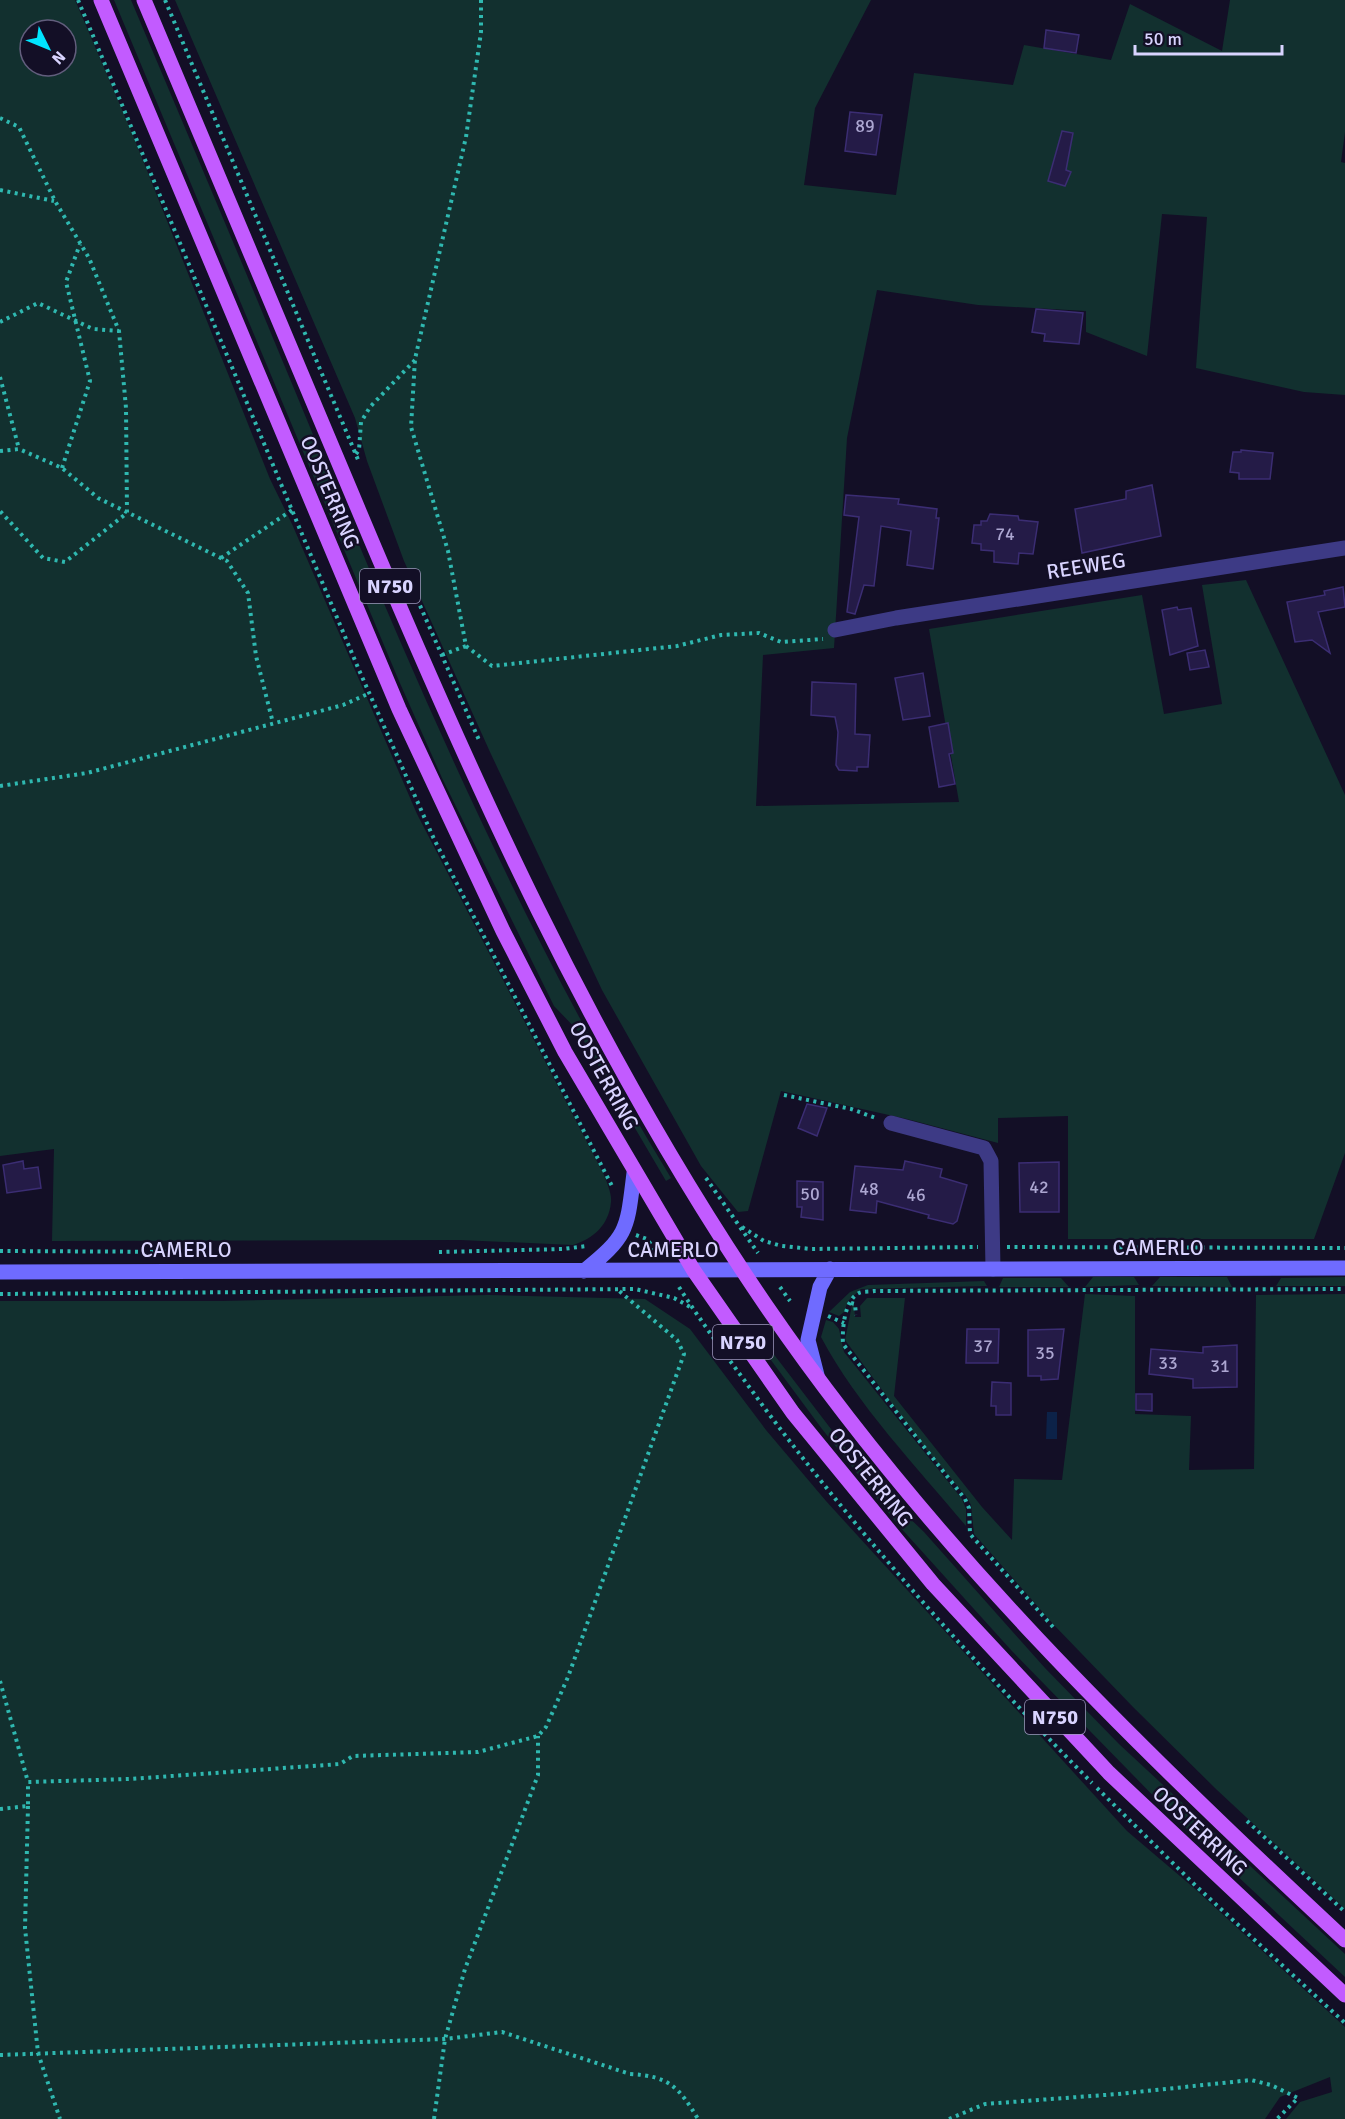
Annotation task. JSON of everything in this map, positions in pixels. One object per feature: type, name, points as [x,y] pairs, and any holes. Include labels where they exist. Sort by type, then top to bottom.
[{"type":"main road","name":"OOSTERRING","points":[[101,0],[399,709],[503,931],[565,1052],[634,1173],[694,1271],[793,1413],[933,1584],[1042,1704],[1109,1773],[1345,1995]]},
{"type":"main road","name":"OOSTERRING","points":[[144,0],[423,663],[537,913],[592,1018],[648,1116],[743,1271],[852,1423],[962,1555],[1075,1681],[1205,1809],[1345,1940]]},
{"type":"main road","points":[[584,1271],[616,1244],[624,1231],[634,1173]]},
{"type":"main road","name":"CAMERLO","points":[[0,1272],[1345,1268]]},
{"type":"main road","points":[[818,1377],[808,1340],[820,1287],[830,1269]]},
{"type":"street","name":"REEWEG","points":[[835,630],[908,616],[1345,548]]},
{"type":"street","points":[[891,1123],[984,1148],[991,1161],[993,1269]]},
{"type":"path","points":[[165,0],[360,464]]},
{"type":"path","points":[[481,0],[481,32],[466,137],[415,359],[411,427],[448,551],[466,646],[492,666],[677,646],[721,635],[759,633],[781,642],[823,640],[835,630]]},
{"type":"path","points":[[0,118],[19,127],[55,201],[89,258],[118,331],[126,408],[127,513]]},
{"type":"path","points":[[0,190],[55,201]]},
{"type":"path","points":[[62,468],[90,381],[66,282],[80,243]]},
{"type":"path","points":[[0,322],[38,303],[93,329],[118,331]]},
{"type":"path","points":[[356,454],[359,450],[361,422],[370,407],[415,359]]},
{"type":"path","points":[[0,377],[19,449]]},
{"type":"path","points":[[0,451],[19,449],[62,468],[98,498],[227,561],[248,593],[256,656],[273,723]]},
{"type":"path","points":[[221,558],[292,510]]},
{"type":"path","points":[[0,511],[43,558],[65,562],[127,513]]},
{"type":"path","points":[[409,580],[483,749]]},
{"type":"path","points":[[442,655],[466,646]]},
{"type":"path","points":[[0,786],[87,772],[343,705],[370,693]]},
{"type":"path","points":[[556,1076],[610,1179]]},
{"type":"path","points":[[784,1095],[851,1109],[891,1123]]},
{"type":"path","points":[[701,1168],[757,1253]]},
{"type":"path","points":[[741,1227],[764,1241],[782,1246],[811,1249],[1345,1248]]},
{"type":"path","points":[[647,1239],[660,1257]]},
{"type":"path","points":[[432,1252],[563,1249],[589,1245]]},
{"type":"path","points":[[0,1251],[204,1252]]},
{"type":"path","points":[[777,1283],[790,1301]]},
{"type":"path","points":[[679,1286],[729,1359]]},
{"type":"path","points":[[1059,1634],[970,1534],[969,1508],[965,1499],[843,1344],[844,1323],[851,1303],[859,1293],[874,1291],[1345,1289]]},
{"type":"path","points":[[0,1294],[618,1290],[652,1291],[674,1298],[693,1309]]},
{"type":"path","points":[[28,1782],[142,1779],[340,1764],[353,1756],[478,1752],[538,1736],[546,1728],[568,1677],[684,1354],[676,1340],[618,1290]]},
{"type":"path","points":[[851,1303],[855,1304],[856,1316]]},
{"type":"path","points":[[827,1315],[844,1323]]},
{"type":"path","points":[[0,1681],[28,1782],[25,1928],[38,2053],[60,2119]]},
{"type":"path","points":[[434,2119],[445,2039],[465,1969],[538,1774],[538,1736]]},
{"type":"path","points":[[0,1809],[28,1806]]},
{"type":"path","points":[[1244,1818],[1345,1911]]},
{"type":"path","points":[[0,2055],[445,2039],[502,2032],[630,2074],[653,2075],[682,2091],[698,2119]]},
{"type":"path","points":[[948,2119],[985,2104],[1118,2094],[1251,2080],[1271,2085],[1298,2098],[1277,2119]]},
{"type":"green space","points":[[0,0],[75,0],[132,133],[270,479],[292,524],[417,814],[604,1175],[611,1202],[607,1218],[599,1230],[573,1245],[460,1240],[52,1241],[54,1149],[0,1156]]},
{"type":"green space","points":[[114,0],[131,0],[423,693],[468,792],[564,988],[671,1178],[666,1181],[578,1031],[554,1006],[442,778],[399,681]]},
{"type":"green space","points":[[175,0],[871,0],[815,108],[804,185],[896,195],[914,73],[1013,85],[1024,45],[1111,60],[1130,4],[1222,51],[1230,0],[1345,0],[1345,132],[1341,162],[1345,163],[1345,395],[1304,392],[1196,368],[1207,217],[1162,214],[1147,356],[1086,332],[1086,311],[978,305],[877,290],[847,438],[834,648],[763,655],[756,806],[959,802],[929,629],[1142,595],[1164,714],[1222,704],[1202,585],[1246,580],[1345,795],[1345,1153],[1314,1239],[1068,1239],[1068,1116],[998,1118],[998,1143],[907,1119],[781,1091],[748,1211],[738,1212],[701,1166],[602,990],[490,752],[404,561],[367,461],[355,418]]},
{"type":"green space","points":[[1093,1277],[1134,1277],[1139,1285],[1085,1287]]},
{"type":"green space","points":[[1160,1277],[1227,1277],[1232,1287],[1152,1286]]},
{"type":"green space","points":[[1345,1277],[1345,1286],[1276,1286],[1281,1278]]},
{"type":"green space","points":[[1003,1278],[1061,1278],[1069,1287],[999,1287]]},
{"type":"green space","points":[[984,1281],[987,1286],[861,1289],[848,1301],[844,1312],[839,1316],[829,1312],[850,1292],[868,1285]]},
{"type":"green space","points":[[1085,1294],[1135,1296],[1135,1414],[1191,1416],[1189,1470],[1254,1469],[1256,1295],[1345,1294],[1345,1909],[1217,1790],[1133,1707],[1054,1625],[974,1534],[971,1505],[966,1496],[928,1452],[845,1340],[852,1305],[854,1305],[855,1317],[861,1317],[860,1306],[867,1298],[905,1298],[894,1396],[982,1507],[1012,1540],[1014,1479],[1062,1480]]},
{"type":"green space","points":[[488,1295],[645,1299],[690,1329],[766,1430],[826,1501],[1127,1831],[1194,1888],[1345,2027],[1345,2119],[1286,2119],[1300,2102],[1332,2092],[1330,2077],[1280,2097],[1265,2119],[0,2119],[0,1301],[222,1301]]},
{"type":"green space","points":[[826,1320],[833,1322],[839,1329],[844,1352],[962,1499],[966,1509],[966,1526],[889,1435],[852,1387],[821,1337]]},
{"type":"green space","points":[[766,1344],[870,1480],[924,1532],[1045,1668],[1119,1744],[1345,1954],[1345,1977],[1171,1814],[1011,1650],[899,1526],[822,1429],[762,1348]]},
{"type":"water","points":[[1047,1412],[1057,1412],[1057,1439],[1046,1439]]},
{"type":"building","points":[[1046,30],[1079,35],[1076,53],[1044,48]]},
{"type":"building","points":[[850,112],[882,115],[876,155],[845,151]]},
{"type":"building","points":[[1062,131],[1073,133],[1066,170],[1071,172],[1065,186],[1048,181]]},
{"type":"building","points":[[1036,309],[1083,313],[1079,344],[1044,341],[1045,334],[1032,332]]},
{"type":"building","points":[[1241,450],[1273,453],[1270,479],[1239,479],[1239,473],[1230,472],[1233,452],[1241,452]]},
{"type":"building","points":[[1152,485],[1161,536],[1082,553],[1075,509],[1126,499],[1126,491]]},
{"type":"building","points":[[846,495],[899,499],[898,504],[937,509],[936,518],[939,518],[933,569],[907,565],[911,531],[881,526],[874,586],[864,585],[855,614],[847,612],[859,517],[844,515]]},
{"type":"building","points":[[990,514],[1018,516],[1019,520],[1038,522],[1033,554],[1019,553],[1018,564],[994,562],[994,551],[981,550],[981,544],[972,543],[974,525],[981,525],[981,521],[987,521]]},
{"type":"building","points":[[1343,587],[1345,607],[1318,612],[1330,653],[1312,640],[1295,642],[1287,602],[1325,595],[1324,591]]},
{"type":"building","points":[[1177,607],[1178,610],[1191,608],[1198,646],[1170,655],[1162,610]]},
{"type":"building","points":[[1205,650],[1209,667],[1190,670],[1187,653]]},
{"type":"building","points":[[923,673],[930,716],[903,720],[895,678]]},
{"type":"building","points":[[812,682],[856,684],[855,734],[870,735],[868,767],[857,767],[857,771],[839,770],[836,765],[838,732],[835,717],[811,715]]},
{"type":"building","points":[[948,723],[953,753],[949,754],[955,784],[939,787],[929,727]]},
{"type":"building","points":[[807,1104],[827,1108],[817,1136],[798,1128]]},
{"type":"building","points":[[23,1161],[24,1169],[38,1167],[41,1188],[7,1193],[3,1165]]},
{"type":"building","points":[[905,1161],[942,1169],[940,1177],[967,1185],[957,1221],[953,1224],[928,1218],[929,1215],[877,1201],[876,1213],[850,1210],[855,1166],[903,1170]]},
{"type":"building","points":[[1059,1162],[1059,1212],[1020,1212],[1019,1163]]},
{"type":"building","points":[[797,1181],[823,1182],[823,1220],[801,1217],[802,1207],[797,1207]]},
{"type":"building","points":[[967,1329],[999,1329],[998,1363],[966,1363]]},
{"type":"building","points":[[1064,1329],[1058,1379],[1041,1380],[1041,1376],[1028,1376],[1028,1330]]},
{"type":"building","points":[[1237,1345],[1237,1387],[1193,1388],[1193,1379],[1149,1374],[1151,1349],[1203,1353],[1203,1347]]},
{"type":"building","points":[[992,1382],[1011,1383],[1011,1415],[996,1415],[996,1406],[991,1406]]},
{"type":"building","points":[[1136,1394],[1152,1394],[1152,1411],[1136,1410]]}]
